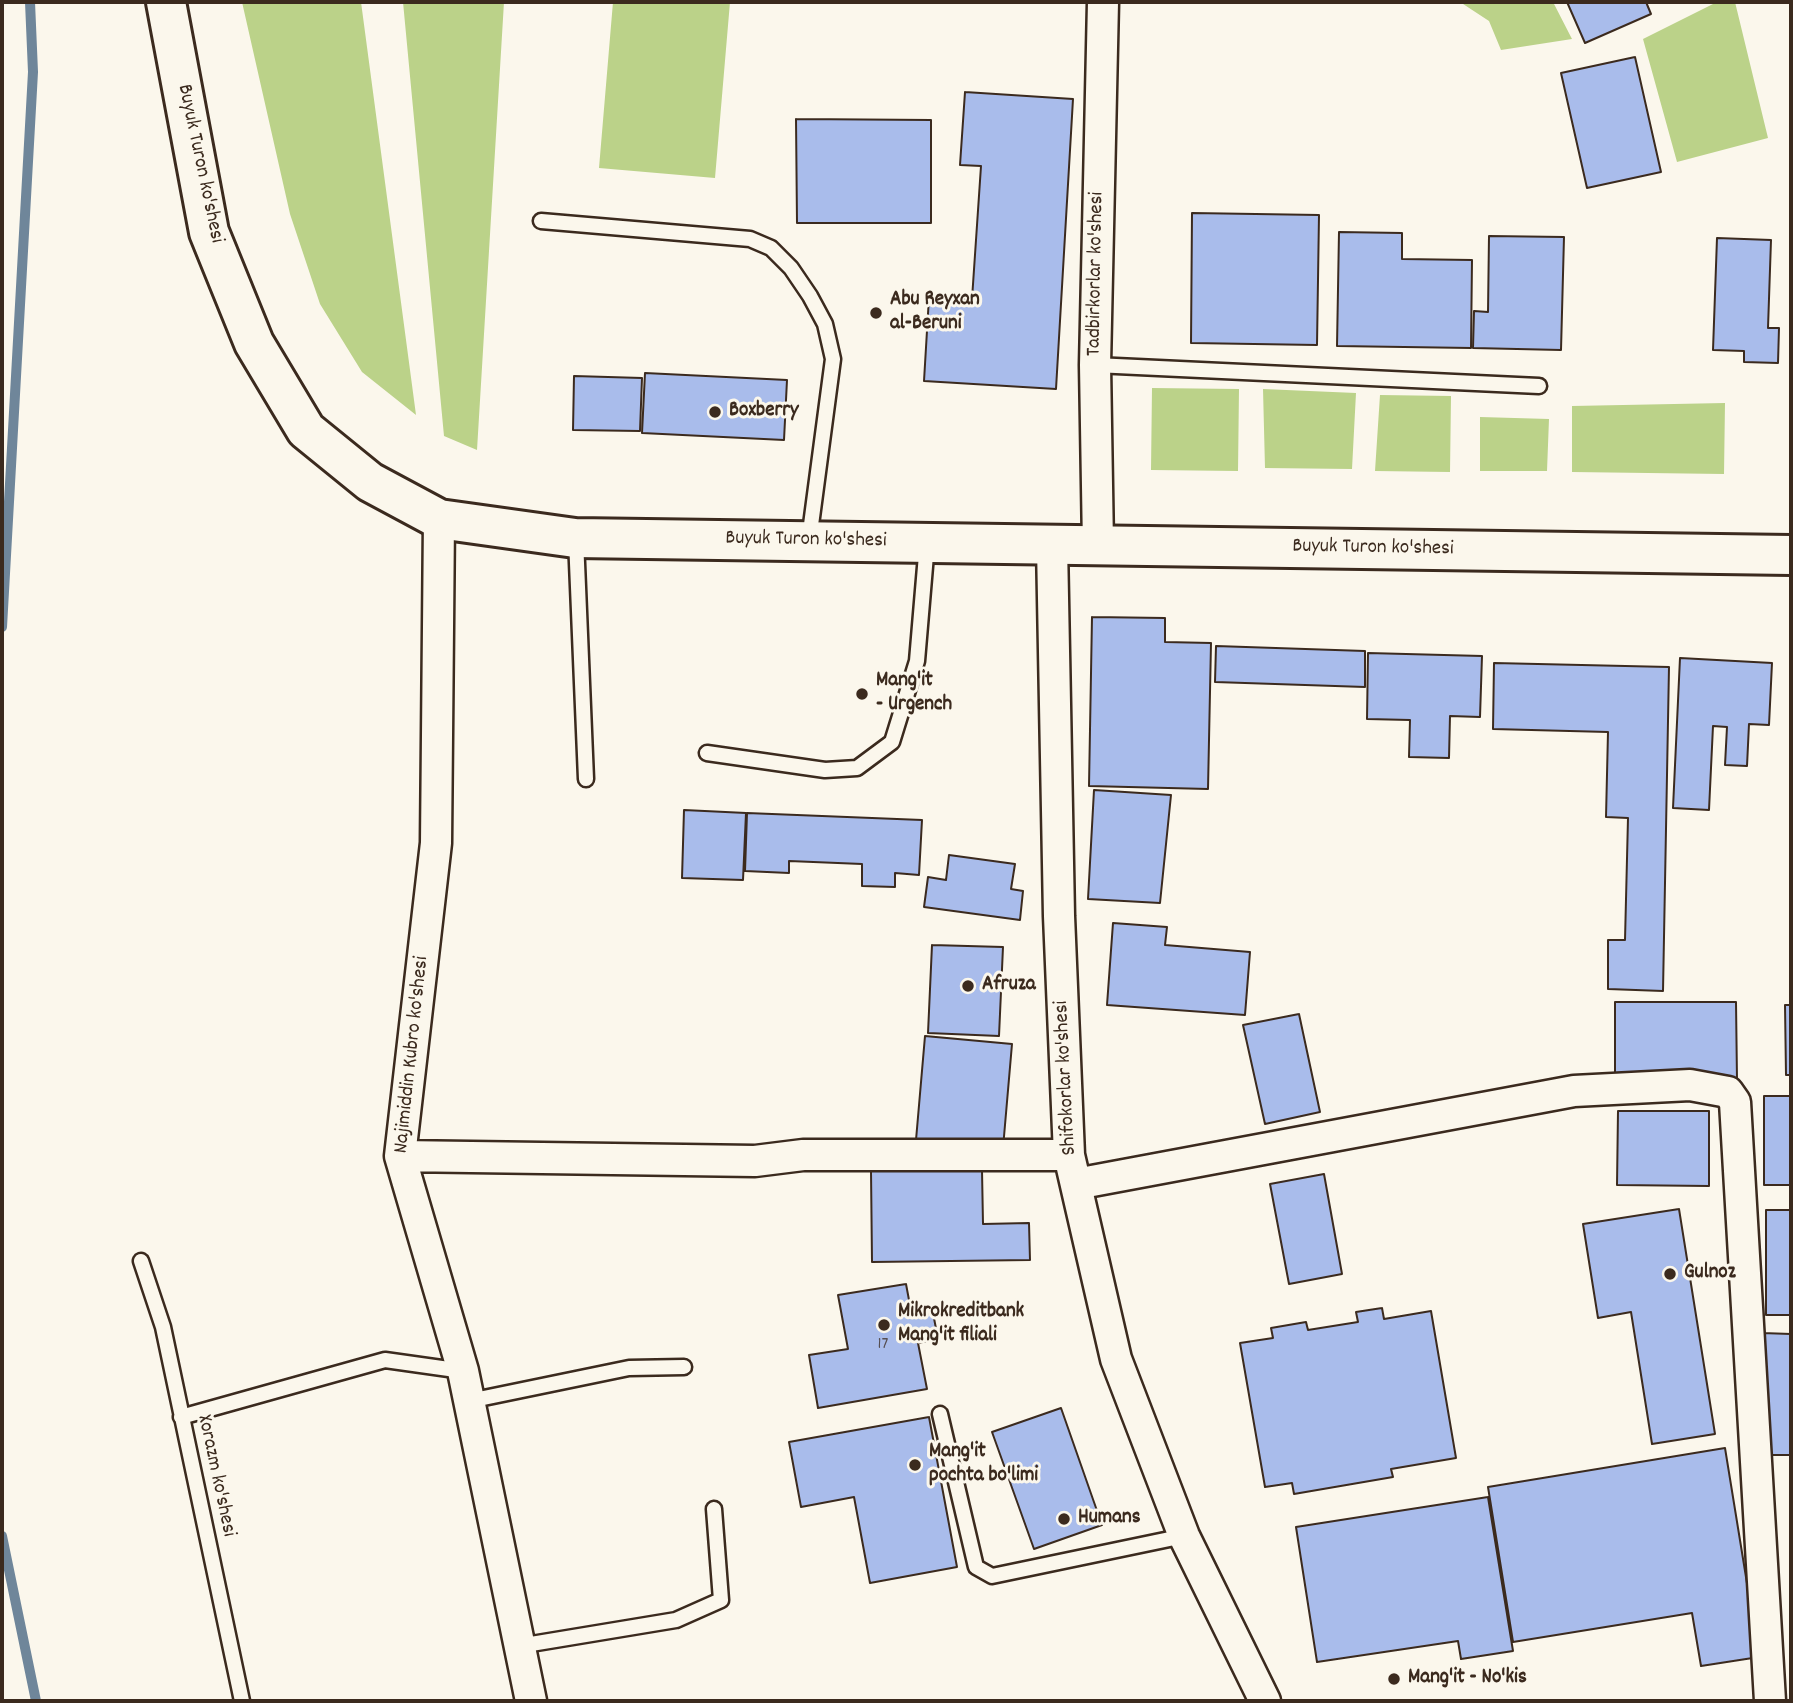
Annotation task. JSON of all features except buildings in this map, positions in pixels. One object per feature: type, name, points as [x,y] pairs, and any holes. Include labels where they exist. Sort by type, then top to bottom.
[{"type":"street","name":"Buyuk Turon ko'shesi","points":[[166,2],[209,232],[254,343],[306,430],[370,482],[439,519],[575,538],[1791,555]]},
{"type":"street","name":"Tadbirkorlar ko'shesi","points":[[1098,546],[1095,365],[1103,2]]},
{"type":"street","name":"Najimiddin Kubro ko'shesi","points":[[439,519],[436,843],[400,1156],[463,1371],[531,1701]]},
{"type":"street","name":"Shifokorlar ko'shesi","points":[[1052,545],[1059,916],[1069,1155],[1116,1359],[1184,1536],[1265,1701]]},
{"type":"street","points":[[1076,1184],[1574,1091],[1690,1085],[1728,1092],[1735,1102],[1770,1701]]},
{"type":"street","points":[[400,1156],[755,1161],[803,1155],[1069,1155]]},
{"type":"lane","points":[[541,221],[750,239],[771,248],[791,268],[825,324],[832,359],[809,541]]},
{"type":"lane","points":[[1095,365],[1539,386]]},
{"type":"lane","points":[[575,538],[586,779]]},
{"type":"lane","points":[[707,753],[825,770],[857,768],[892,742],[917,661],[927,543]]},
{"type":"lane","name":"Xorazm ko'shesi","points":[[141,1261],[163,1327],[242,1701]]},
{"type":"lane","points":[[181,1416],[386,1360],[463,1371]]},
{"type":"lane","points":[[469,1401],[629,1368],[684,1367]]},
{"type":"lane","points":[[940,1414],[976,1567],[992,1576],[1184,1536]]},
{"type":"lane","points":[[519,1646],[676,1620],[721,1601],[715,1509]]},
{"type":"green space","points":[[242,2],[361,2],[416,415],[362,372],[320,304],[290,214]]},
{"type":"green space","points":[[403,2],[504,2],[477,450],[444,436]]},
{"type":"green space","points":[[613,2],[730,2],[715,178],[599,168]]},
{"type":"green space","points":[[1460,2],[1553,2],[1572,39],[1501,50],[1489,21]]},
{"type":"green space","points":[[1717,2],[1735,2],[1768,138],[1677,162],[1643,39]]},
{"type":"green space","points":[[1152,388],[1239,389],[1238,471],[1151,470]]},
{"type":"green space","points":[[1263,389],[1356,393],[1352,469],[1265,468]]},
{"type":"green space","points":[[1380,395],[1451,396],[1450,472],[1375,471]]},
{"type":"green space","points":[[1725,403],[1724,474],[1572,472],[1572,406]]},
{"type":"green space","points":[[1480,417],[1549,419],[1547,471],[1480,471]]},
{"type":"waterway","points":[[2,627],[33,72],[30,2]]},
{"type":"waterway","points":[[2,1536],[36,1701]]},
{"type":"place","name":"Abu Reyxan al-Beruni","points":[[876,313]]},
{"type":"place","name":"Boxberry","points":[[715,412]]},
{"type":"place","name":"Mang'it - Urgench","points":[[862,694]]},
{"type":"place","name":"Afruza","points":[[968,986]]},
{"type":"place","name":"Gulnoz","points":[[1670,1274]]},
{"type":"place","name":"Mikrokreditbank Mang'it filiali","points":[[884,1325]]},
{"type":"place","name":"Mang'it pochta bo'limi","points":[[915,1465]]},
{"type":"place","name":"Humans","points":[[1064,1519]]},
{"type":"place","name":"Mang'it - No'kis","points":[[1394,1679]]}]
